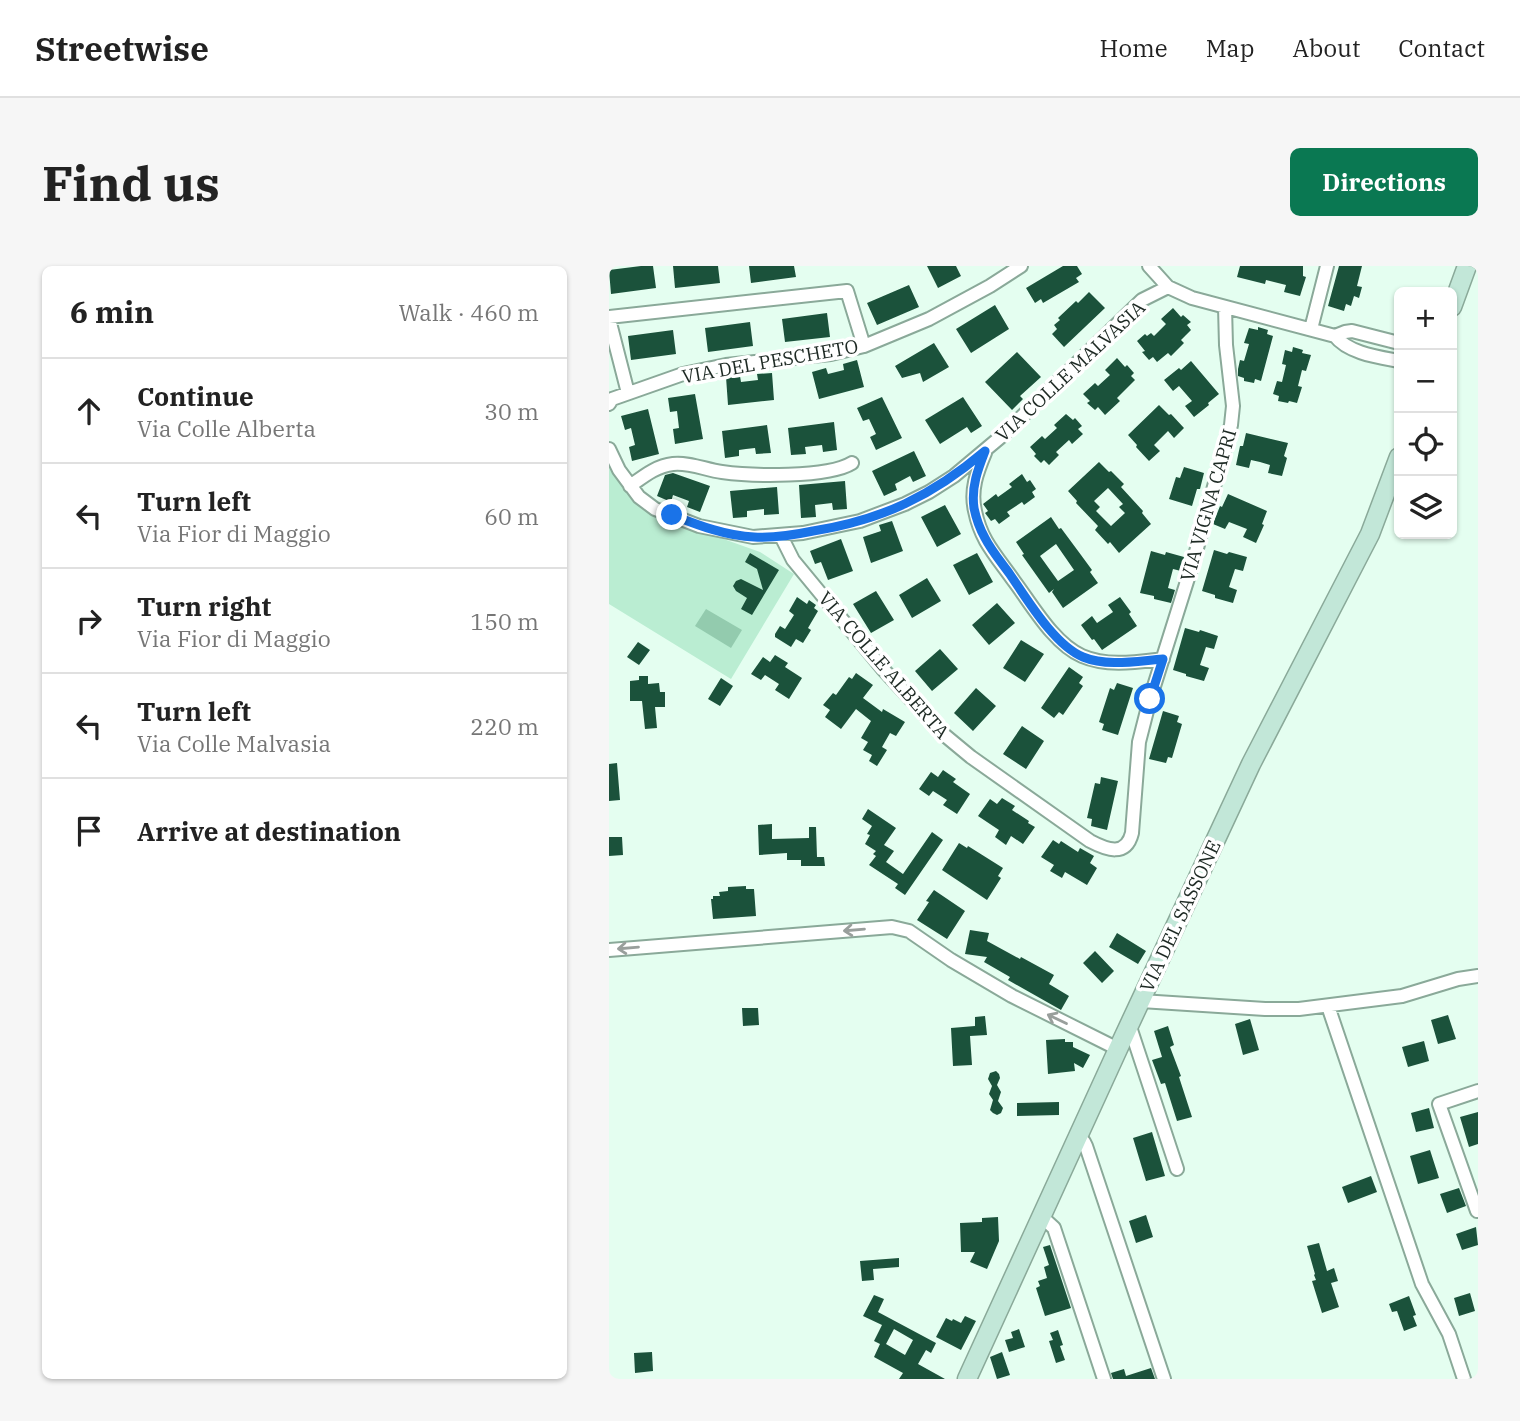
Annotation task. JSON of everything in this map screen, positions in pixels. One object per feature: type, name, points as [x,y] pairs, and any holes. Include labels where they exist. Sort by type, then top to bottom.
[{"type":"main road","points":[[1457,293],[1467,266]]},
{"type":"main road","name":"VIA DEL SASSONE","points":[[967,1379],[1251,764],[1370,534],[1394,470]]},
{"type":"street","name":"VIA DEL PESCHETO","points":[[628,393],[683,374],[726,365],[831,355],[864,346],[929,319],[1021,266]]},
{"type":"street","points":[[1149,266],[1168,287],[1192,298],[1335,336],[1349,348],[1394,360]]},
{"type":"street","points":[[1311,329],[1327,266]]},
{"type":"street","name":"VIA COLLE MALVASIA","points":[[609,449],[619,470],[639,498],[655,509],[699,526],[753,537],[781,536],[839,527],[879,515],[941,485],[1003,436],[1142,300],[1168,287]]},
{"type":"street","points":[[609,404],[612,399],[628,393],[609,318],[847,291],[864,346]]},
{"type":"street","name":"VIA VIGNA CAPRI","points":[[1163,659],[1231,425],[1233,406],[1225,307]]},
{"type":"street","points":[[1335,336],[1352,331],[1394,342]]},
{"type":"street","points":[[985,451],[974,484],[974,509],[978,524],[986,540],[1040,617],[1062,643],[1076,653],[1095,660],[1119,662],[1163,659]]},
{"type":"street","points":[[630,486],[653,470],[675,464],[728,473],[770,475],[828,470],[846,467],[852,463]]},
{"type":"street","name":"VIA COLLE ALBERTA","points":[[781,536],[793,561],[882,668],[942,733],[980,764],[1102,847],[1121,849],[1130,840],[1139,741],[1163,659]]},
{"type":"street","points":[[609,950],[901,928],[909,930],[951,960],[1012,996],[1118,1049]]},
{"type":"street","points":[[1141,1001],[1265,1010],[1299,1009],[1402,996],[1477,978]]},
{"type":"street","points":[[1328,1006],[1422,1284],[1449,1334],[1464,1379]]},
{"type":"street","points":[[1129,1024],[1177,1169]]},
{"type":"street","points":[[1477,1211],[1439,1104],[1478,1091]]},
{"type":"street","points":[[1078,1138],[1086,1146],[1164,1379]]},
{"type":"street","points":[[1042,1217],[1054,1228],[1104,1379]]},
{"type":"shaded area","points":[[609,461],[619,481],[639,504],[701,531],[760,552],[794,574],[731,679],[609,604]]},
{"type":"shaded area","points":[[706,609],[742,630],[731,648],[695,626]]},
{"type":"building","points":[[653,266],[656,288],[611,294],[609,270]]},
{"type":"building","points":[[673,266],[718,266],[720,283],[675,288]]},
{"type":"building","points":[[749,266],[794,266],[796,277],[751,283]]},
{"type":"building","points":[[927,266],[956,266],[961,276],[938,288]]},
{"type":"building","points":[[1063,266],[1077,266],[1082,274],[1076,278],[1079,282],[1043,303],[1041,299],[1035,303],[1026,288]]},
{"type":"building","points":[[1240,266],[1303,266],[1303,276],[1306,277],[1300,296],[1284,292],[1286,285],[1266,280],[1265,284],[1237,277]]},
{"type":"building","points":[[1339,266],[1362,266],[1357,286],[1362,287],[1359,298],[1354,296],[1351,306],[1346,304],[1344,311],[1328,306]]},
{"type":"building","points":[[909,285],[919,307],[877,325],[867,303]]},
{"type":"building","points":[[1089,292],[1105,308],[1064,347],[1052,334],[1057,329],[1054,325],[1076,301],[1078,303]]},
{"type":"building","points":[[995,305],[1009,329],[971,353],[956,329]]},
{"type":"building","points":[[1173,308],[1181,317],[1183,315],[1191,322],[1187,325],[1191,330],[1181,340],[1184,343],[1171,356],[1168,353],[1157,362],[1153,357],[1149,360],[1137,341],[1145,334],[1147,336],[1151,333],[1154,336],[1166,324],[1161,319]]},
{"type":"building","points":[[827,313],[830,337],[785,342],[782,319]]},
{"type":"building","points":[[750,322],[753,346],[708,352],[705,328]]},
{"type":"building","points":[[1258,327],[1268,330],[1267,334],[1273,336],[1261,381],[1255,379],[1254,383],[1244,381],[1244,378],[1238,376],[1238,369],[1240,360],[1244,361],[1249,344],[1244,343],[1249,328],[1258,330]]},
{"type":"building","points":[[673,330],[676,354],[631,360],[628,336]]},
{"type":"building","points":[[934,343],[949,367],[923,382],[920,373],[902,378],[895,366]]},
{"type":"building","points":[[1293,347],[1311,355],[1306,371],[1302,370],[1298,386],[1302,387],[1297,403],[1288,403],[1278,401],[1279,396],[1273,394],[1277,381],[1282,382],[1286,365],[1282,364],[1285,350],[1292,352]]},
{"type":"building","points":[[1017,352],[1041,377],[1020,396],[1023,399],[1012,410],[985,382]]},
{"type":"building","points":[[1117,358],[1134,373],[1131,376],[1135,380],[1117,398],[1120,401],[1105,415],[1098,407],[1095,410],[1087,403],[1090,401],[1083,394],[1110,375],[1105,370]]},
{"type":"building","points":[[857,360],[864,387],[819,399],[812,372],[826,368],[828,374],[844,370],[843,364]]},
{"type":"building","points":[[1191,361],[1219,394],[1194,417],[1185,406],[1192,401],[1179,386],[1173,391],[1164,380]]},
{"type":"building","points":[[772,373],[774,400],[728,405],[726,377],[740,376],[741,382],[758,380],[757,374]]},
{"type":"building","points":[[695,394],[703,439],[675,444],[673,429],[679,428],[677,411],[670,412],[668,398]]},
{"type":"building","points":[[882,397],[902,438],[876,450],[870,437],[876,434],[869,419],[863,421],[857,408]]},
{"type":"building","points":[[963,397],[982,426],[971,433],[967,427],[940,444],[925,420]]},
{"type":"building","points":[[1159,405],[1184,428],[1174,438],[1168,431],[1154,445],[1160,451],[1149,461],[1128,435]]},
{"type":"building","points":[[648,409],[659,454],[632,461],[629,447],[635,445],[631,428],[625,430],[621,416]]},
{"type":"building","points":[[1066,414],[1073,420],[1075,418],[1082,426],[1078,429],[1083,434],[1072,444],[1069,440],[1056,452],[1059,455],[1049,465],[1044,460],[1041,463],[1030,447],[1057,428],[1054,425]]},
{"type":"building","points":[[834,422],[837,450],[823,452],[822,445],[805,447],[806,454],[791,455],[788,428]]},
{"type":"building","points":[[767,425],[771,453],[756,454],[755,448],[739,450],[739,456],[725,458],[722,431]]},
{"type":"building","points":[[1246,433],[1288,443],[1282,476],[1268,473],[1270,465],[1260,462],[1251,460],[1249,468],[1236,465]]},
{"type":"building","points":[[914,451],[926,476],[913,482],[910,476],[895,484],[897,490],[884,496],[872,471]]},
{"type":"building","points":[[1099,462],[1124,484],[1121,487],[1151,524],[1119,553],[1095,530],[1098,526],[1068,491]],"holes":[[[1108,488],[1123,504],[1119,507],[1125,513],[1111,526],[1096,511],[1100,507],[1094,501]]]},
{"type":"building","points":[[1184,467],[1204,473],[1192,506],[1169,499],[1176,477],[1180,478]]},
{"type":"building","points":[[673,473],[710,486],[700,512],[687,507],[689,501],[673,495],[671,502],[657,496],[665,475]]},
{"type":"building","points":[[1022,474],[1036,489],[1032,492],[1035,497],[1007,512],[1010,516],[999,524],[995,519],[991,521],[983,504],[1012,487],[1009,484]]},
{"type":"building","points":[[845,481],[847,509],[833,510],[832,503],[815,505],[816,517],[801,518],[799,485]]},
{"type":"building","points":[[777,487],[779,514],[764,515],[764,509],[747,511],[747,517],[733,518],[730,491]]},
{"type":"building","points":[[1228,494],[1267,511],[1256,543],[1243,537],[1247,529],[1229,522],[1225,529],[1213,524]]},
{"type":"building","points":[[945,505],[961,534],[937,547],[921,517]]},
{"type":"building","points":[[1051,517],[1092,570],[1090,572],[1098,583],[1063,608],[1052,592],[1054,589],[1049,593],[1016,542]],"holes":[[[1056,544],[1074,570],[1058,581],[1040,556]]]},
{"type":"building","points":[[892,521],[903,551],[871,563],[863,537],[881,531],[879,525]]},
{"type":"building","points":[[841,539],[853,571],[828,580],[821,562],[815,564],[810,551]]},
{"type":"building","points":[[1214,550],[1247,557],[1243,571],[1235,569],[1229,587],[1237,590],[1233,603],[1202,591]]},
{"type":"building","points":[[1151,551],[1184,557],[1181,571],[1173,569],[1168,588],[1175,590],[1171,603],[1140,593]]},
{"type":"building","points":[[750,553],[779,570],[752,615],[741,609],[747,598],[733,586],[741,579],[763,590],[757,569],[745,562]]},
{"type":"building","points":[[977,553],[993,582],[969,595],[953,565]]},
{"type":"building","points":[[927,578],[941,601],[912,618],[899,595]]},
{"type":"building","points":[[876,591],[894,620],[871,633],[853,604]]},
{"type":"building","points":[[797,597],[807,604],[809,600],[816,605],[814,608],[818,611],[803,643],[796,639],[791,647],[775,637],[775,634],[780,626],[785,629],[794,615],[789,611]]},
{"type":"building","points":[[1120,597],[1137,626],[1102,650],[1081,625],[1092,616],[1097,623],[1113,612],[1108,605]]},
{"type":"building","points":[[997,603],[1015,623],[989,645],[972,625]]},
{"type":"building","points":[[1185,628],[1218,636],[1214,649],[1206,647],[1200,665],[1209,668],[1204,681],[1173,670]]},
{"type":"building","points":[[1021,640],[1044,654],[1025,682],[1003,668]]},
{"type":"building","points":[[638,642],[650,650],[639,665],[627,657]]},
{"type":"building","points":[[940,649],[958,669],[932,691],[915,671]]},
{"type":"building","points":[[775,655],[788,663],[785,667],[802,678],[789,699],[775,690],[779,684],[765,675],[761,680],[751,674],[763,657],[770,662]]},
{"type":"building","points":[[1069,667],[1083,677],[1079,683],[1083,686],[1063,715],[1059,712],[1054,718],[1041,708]]},
{"type":"building","points":[[856,673],[873,685],[863,698],[882,712],[883,709],[905,722],[896,736],[890,733],[882,747],[887,750],[877,766],[869,761],[872,755],[863,750],[868,742],[861,738],[871,721],[856,709],[841,729],[825,717],[830,710],[823,705]]},
{"type":"building","points":[[639,676],[648,676],[648,684],[659,683],[660,692],[665,692],[665,707],[655,707],[657,728],[645,729],[642,701],[630,701],[630,681],[639,680]]},
{"type":"building","points":[[721,678],[733,686],[720,706],[708,699]]},
{"type":"building","points":[[1117,683],[1133,688],[1118,735],[1102,730],[1104,724],[1099,722],[1110,688],[1114,690]]},
{"type":"building","points":[[976,688],[996,706],[973,731],[954,713]]},
{"type":"building","points":[[1163,711],[1179,716],[1177,722],[1182,724],[1172,758],[1168,757],[1166,763],[1149,759]]},
{"type":"building","points":[[1022,726],[1044,741],[1026,769],[1003,754]]},
{"type":"building","points":[[617,763],[620,800],[609,801],[609,764]]},
{"type":"building","points":[[943,770],[956,779],[953,782],[970,794],[957,814],[943,805],[947,800],[933,791],[929,796],[919,789],[931,772],[938,777]]},
{"type":"building","points":[[1101,777],[1118,781],[1107,830],[1091,826],[1092,819],[1087,818],[1095,783],[1100,784]]},
{"type":"building","points":[[1002,798],[1015,806],[1012,810],[1035,827],[1023,844],[1011,836],[1006,845],[995,837],[999,830],[978,816],[990,799],[997,804]]},
{"type":"building","points":[[868,809],[896,828],[884,845],[894,851],[886,862],[903,874],[932,832],[943,840],[905,895],[895,888],[898,884],[869,865],[876,856],[873,854],[876,851],[865,844],[872,826],[862,819]]},
{"type":"building","points":[[772,824],[772,839],[809,838],[809,827],[816,827],[817,857],[824,857],[825,866],[801,866],[801,860],[787,860],[787,853],[759,855],[758,825]]},
{"type":"building","points":[[609,837],[622,837],[623,855],[609,856]]},
{"type":"building","points":[[1053,840],[1059,844],[1061,841],[1078,852],[1080,848],[1094,856],[1090,863],[1097,868],[1087,885],[1065,872],[1062,878],[1050,871],[1054,865],[1041,857]]},
{"type":"building","points":[[959,843],[1003,868],[998,876],[1001,878],[987,900],[942,870]]},
{"type":"building","points":[[746,886],[746,889],[754,889],[756,916],[713,919],[713,896],[720,896],[719,892],[728,891],[728,887]]},
{"type":"building","points":[[934,890],[965,911],[947,939],[917,920]]},
{"type":"building","points":[[970,930],[989,933],[987,941],[1054,975],[1049,984],[1069,996],[1061,1010],[1008,980],[1010,977],[984,962],[987,957],[965,954]]},
{"type":"building","points":[[1117,933],[1146,951],[1138,964],[1109,947]]},
{"type":"building","points":[[1095,951],[1114,971],[1102,983],[1083,963]]},
{"type":"building","points":[[742,1008],[758,1008],[759,1025],[743,1026]]},
{"type":"building","points":[[1448,1015],[1456,1039],[1438,1044],[1431,1020]]},
{"type":"building","points":[[985,1016],[987,1035],[970,1036],[972,1065],[953,1066],[951,1028],[975,1026],[975,1017]]},
{"type":"building","points":[[1250,1019],[1259,1050],[1243,1055],[1235,1024]]},
{"type":"building","points":[[1168,1026],[1174,1045],[1170,1047],[1192,1117],[1177,1121],[1165,1083],[1161,1084],[1152,1060],[1162,1057],[1154,1031]]},
{"type":"building","points":[[1065,1039],[1065,1042],[1073,1042],[1073,1047],[1090,1055],[1083,1068],[1074,1063],[1075,1071],[1048,1074],[1046,1040]]},
{"type":"building","points":[[1424,1041],[1429,1061],[1408,1067],[1402,1047]]},
{"type":"building","points":[[996,1071],[1000,1078],[997,1085],[1001,1092],[998,1101],[1003,1108],[997,1115],[990,1110],[993,1100],[989,1094],[992,1086],[988,1079],[990,1073]]},
{"type":"building","points":[[1059,1102],[1059,1115],[1017,1116],[1017,1103]]},
{"type":"building","points":[[1429,1108],[1434,1128],[1416,1132],[1411,1113]]},
{"type":"building","points":[[1478,1112],[1478,1144],[1469,1147],[1460,1117]]},
{"type":"building","points":[[1152,1132],[1165,1176],[1146,1181],[1133,1138]]},
{"type":"building","points":[[1430,1150],[1439,1178],[1418,1184],[1410,1156]]},
{"type":"building","points":[[1371,1176],[1377,1192],[1348,1203],[1342,1187]]},
{"type":"building","points":[[1459,1188],[1466,1206],[1447,1213],[1440,1194]]},
{"type":"building","points":[[1146,1215],[1153,1237],[1136,1243],[1129,1221]]},
{"type":"building","points":[[998,1217],[999,1241],[987,1269],[970,1262],[975,1252],[961,1252],[960,1223],[982,1222],[982,1218]]},
{"type":"building","points":[[1476,1227],[1478,1245],[1462,1250],[1456,1234]]},
{"type":"building","points":[[1319,1243],[1327,1271],[1334,1268],[1338,1281],[1331,1283],[1339,1307],[1322,1313],[1312,1281],[1316,1280],[1307,1246]]},
{"type":"building","points":[[1050,1245],[1071,1308],[1045,1316],[1036,1288],[1040,1286],[1038,1281],[1047,1278],[1044,1267],[1049,1265],[1043,1247]]},
{"type":"building","points":[[899,1258],[899,1267],[873,1269],[874,1280],[862,1281],[860,1261]]},
{"type":"building","points":[[1470,1293],[1475,1311],[1459,1316],[1454,1298]]},
{"type":"building","points":[[874,1295],[884,1299],[878,1312],[936,1343],[931,1353],[926,1350],[918,1364],[945,1379],[899,1379],[903,1373],[874,1357],[880,1344],[874,1341],[882,1325],[863,1316]],"holes":[[[894,1329],[913,1340],[905,1355],[886,1344]]]},
{"type":"building","points":[[1409,1296],[1417,1326],[1404,1331],[1397,1311],[1392,1312],[1389,1304]]},
{"type":"building","points":[[965,1316],[976,1321],[961,1350],[936,1337],[946,1318],[961,1323]]},
{"type":"building","points":[[1019,1329],[1025,1347],[1009,1352],[1005,1340],[1013,1338],[1011,1332]]},
{"type":"building","points":[[1058,1330],[1065,1360],[1056,1363],[1049,1341],[1053,1340],[1050,1333]]},
{"type":"building","points":[[652,1352],[653,1371],[635,1373],[634,1353]]},
{"type":"building","points":[[1002,1352],[1010,1375],[997,1379],[990,1357]]},
{"type":"building","points":[[1151,1368],[1155,1379],[1113,1379],[1111,1373],[1124,1369],[1126,1376]]},
{"type":"route","points":[[672,515],[699,526],[753,537],[781,536],[849,524],[905,504],[941,485],[985,451],[974,484],[973,497],[978,524],[986,540],[1040,617],[1069,649],[1095,660],[1133,662],[1163,659],[1150,699]]}]
